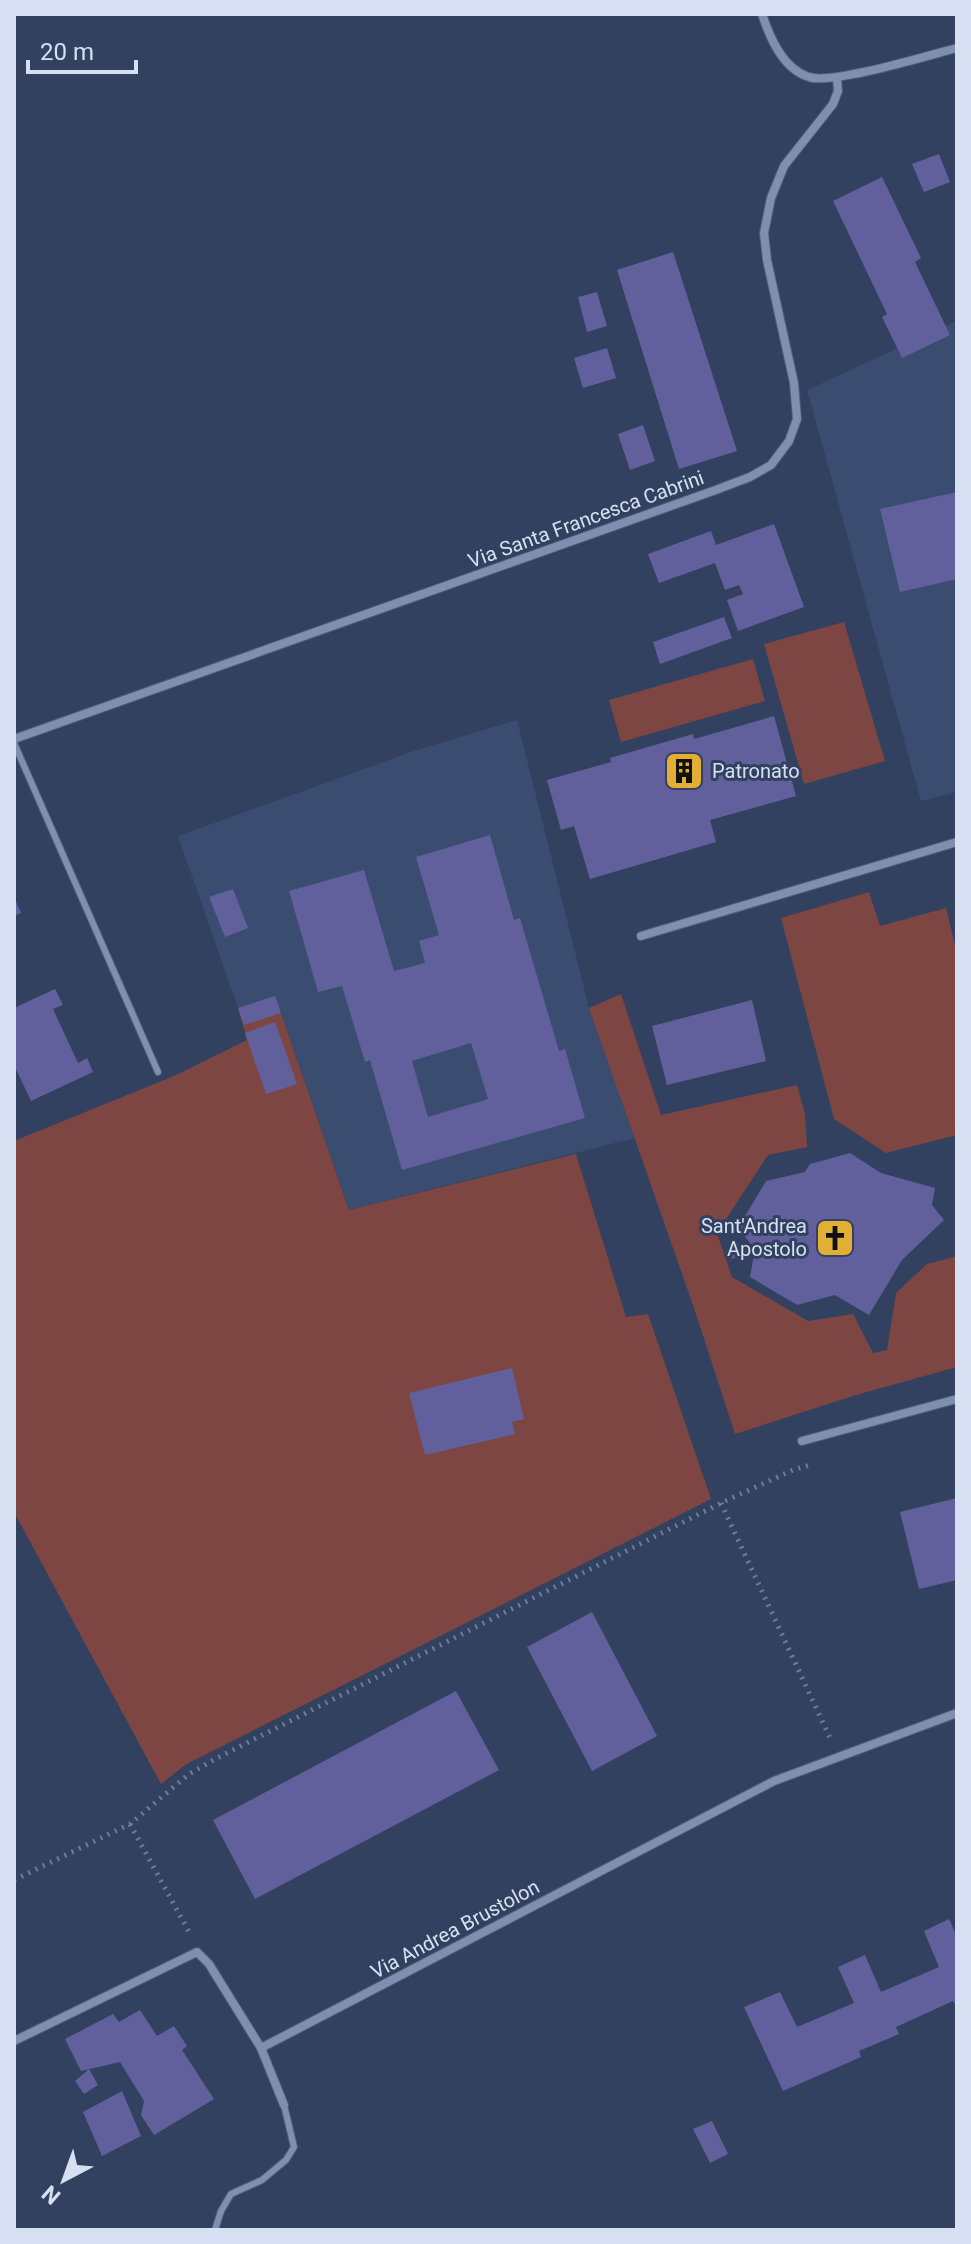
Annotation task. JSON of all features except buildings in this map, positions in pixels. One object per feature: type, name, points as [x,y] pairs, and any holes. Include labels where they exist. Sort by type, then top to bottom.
[{"type":"street","points":[[762,14],[769,36],[789,64],[810,78],[837,78],[957,48]]},
{"type":"street","name":"Via Santa Francesca Cabrini","points":[[14,741],[713,491],[771,465],[789,441],[797,419],[794,383],[764,233],[771,198],[784,166],[833,104],[838,91],[837,78]]},
{"type":"street","points":[[641,936],[957,842]]},
{"type":"street","points":[[802,1441],[957,1399]]},
{"type":"street","name":"Via Andrea Brustolon","points":[[261,2048],[774,1781],[957,1713]]},
{"type":"street","points":[[14,2041],[197,1952],[209,1964],[261,2048],[284,2105]]},
{"type":"lane","points":[[14,741],[158,1072]]},
{"type":"lane","points":[[215,2230],[231,2194],[262,2180],[286,2160],[294,2147],[284,2105]]},
{"type":"path","points":[[14,1880],[130,1824],[189,1774],[215,1759],[721,1503],[793,1470],[821,1462]]},
{"type":"path","points":[[721,1503],[828,1733]]},
{"type":"path","points":[[130,1824],[197,1952]]},
{"type":"shaded area","points":[[957,321],[957,792],[921,801],[807,390]]},
{"type":"shaded area","points":[[844,622],[885,761],[804,784],[764,644]]},
{"type":"shaded area","points":[[753,659],[765,701],[621,742],[609,700]]},
{"type":"shaded area","points":[[517,720],[589,1008],[635,1138],[349,1210],[275,996],[238,1008],[178,836],[414,751]]},
{"type":"shaded area","points":[[869,892],[880,926],[946,908],[957,953],[957,1135],[886,1153],[834,1119],[781,918]]},
{"type":"shaded area","points":[[621,994],[661,1115],[797,1085],[805,1114],[807,1147],[768,1155],[717,1233],[732,1277],[808,1321],[853,1314],[873,1353],[887,1350],[896,1293],[927,1264],[957,1256],[957,1367],[735,1434],[589,1008]]},
{"type":"shaded area","points":[[275,996],[349,1210],[576,1154],[626,1317],[648,1314],[711,1499],[185,1765],[161,1784],[14,1512],[14,1141],[174,1076],[247,1040],[238,1008]]},
{"type":"place","name":"Patronato","points":[[684,771]]},
{"type":"place","name":"Sant'Andrea Apostolo","points":[[835,1238]]}]
